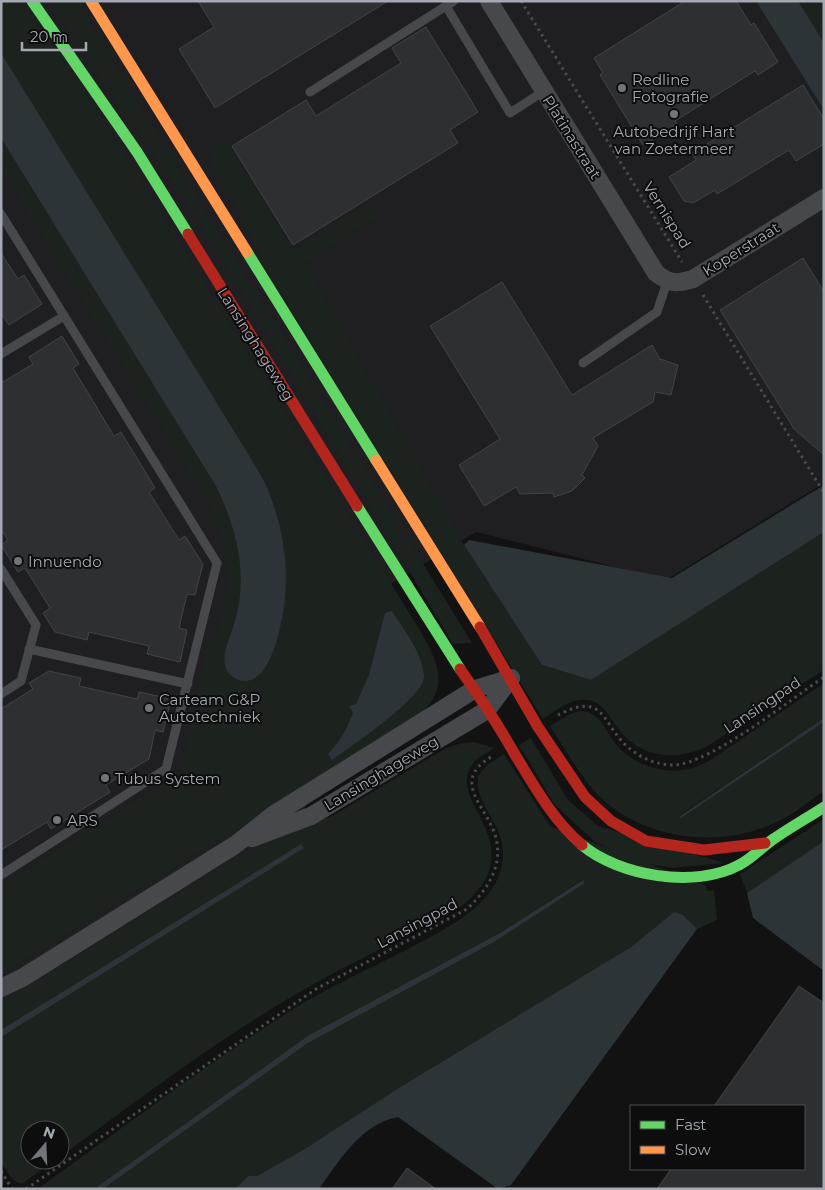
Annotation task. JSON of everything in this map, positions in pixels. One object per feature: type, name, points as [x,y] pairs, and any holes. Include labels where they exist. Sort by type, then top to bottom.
[{"type":"street","name":"Lansinghageweg","points":[[32,1],[137,152],[444,646],[475,689]]},
{"type":"street","points":[[91,1],[512,678],[538,727],[585,797],[611,821],[646,841],[704,850],[768,842]]},
{"type":"street","name":"Platinastraat","points":[[489,1],[661,277]]},
{"type":"street","name":"Koperstraat","points":[[661,277],[676,284],[693,279],[824,198]]},
{"type":"street","name":"Lansinghageweg","points":[[1,988],[22,978],[235,845],[273,815],[475,689],[512,678]]},
{"type":"street","name":"Lansinghageweg","points":[[235,845],[311,816],[487,710],[512,678]]},
{"type":"street","points":[[475,689],[550,813],[568,833],[590,851],[639,874],[679,878],[708,875],[738,866],[768,842],[824,807]]},
{"type":"lane","points":[[310,92],[450,4],[510,113],[544,91]]},
{"type":"lane","points":[[1,214],[217,563],[166,769],[1,875]]},
{"type":"lane","points":[[583,363],[657,312],[661,277]]},
{"type":"lane","points":[[1,354],[64,316]]},
{"type":"lane","points":[[1,569],[36,625],[21,681],[1,694]]},
{"type":"lane","points":[[30,649],[188,684]]},
{"type":"path","name":"Vernispad","points":[[521,1],[824,493]]},
{"type":"path","name":"Lansingpad","points":[[538,727],[574,707],[593,708],[605,717],[616,734],[634,752],[651,761],[675,765],[710,754],[824,677]]},
{"type":"path","name":"Lansingpad","points":[[26,1189],[316,989],[467,909],[485,891],[491,880],[497,852],[492,826],[473,795],[472,778],[480,764],[510,745]]},
{"type":"path","points":[[1,1171],[12,1189]]},
{"type":"shaded area","points":[[1,1],[824,1],[824,483],[666,580],[476,532],[366,599],[288,867],[1,1044]]},
{"type":"shaded area","points":[[1,1],[22,1],[102,118],[418,627],[433,655],[439,679],[432,701],[408,724],[1,974],[1,885],[182,772],[208,638],[216,639],[229,578],[222,536],[206,513],[212,509],[1,169],[1,138],[216,486],[228,514],[237,544],[241,574],[239,605],[225,651],[227,668],[231,675],[254,679],[265,668],[274,651],[280,630],[283,607],[285,561],[280,525],[274,506],[247,452],[1,53]]},
{"type":"shaded area","points":[[76,1],[472,643],[453,644],[198,219],[49,3]]},
{"type":"shaded area","points":[[756,1],[798,1],[824,43],[824,110]]},
{"type":"shaded area","points":[[798,1],[824,1],[824,43]]},
{"type":"shaded area","points":[[1,53],[268,489],[276,512],[283,546],[286,580],[285,598],[283,615],[274,649],[266,667],[253,679],[245,681],[236,679],[229,673],[225,665],[226,647],[236,617],[241,583],[238,550],[223,502],[216,486],[1,138]]},
{"type":"shaded area","points":[[222,135],[293,249],[370,202],[380,215],[305,263],[464,545],[542,665],[591,680],[824,532],[824,670],[706,747],[683,754],[660,754],[638,747],[628,740],[604,709],[588,700],[570,702],[543,719],[260,258],[244,218],[213,167],[212,150]]},
{"type":"shaded area","points":[[824,485],[824,532],[591,680],[542,665],[464,545],[469,540],[672,578]]},
{"type":"shaded area","points":[[392,611],[420,658],[424,676],[421,685],[413,696],[386,721],[332,760],[328,754],[340,740],[353,713],[349,706],[356,704],[369,675],[385,613]]},
{"type":"shaded area","points":[[824,683],[824,718],[680,815],[682,817],[824,722],[824,791],[779,821],[757,830],[734,835],[686,836],[663,832],[640,824],[620,812],[594,791],[550,726],[573,713],[587,712],[593,714],[601,722],[615,743],[630,757],[658,769],[688,769],[709,761]]},
{"type":"shaded area","points":[[824,718],[824,722],[681,818],[680,816]]},
{"type":"shaded area","points":[[531,738],[568,800],[598,826],[724,863],[672,868],[632,861],[594,841],[555,805],[519,745]]},
{"type":"shaded area","points":[[474,742],[494,748],[473,764],[467,778],[469,792],[489,840],[492,858],[487,877],[465,904],[450,914],[332,974],[257,1018],[171,1076],[70,1150],[70,1120],[20,1120],[20,1170],[41,1170],[22,1184],[13,1180],[1,1163],[1,1037],[304,848],[110,961],[1,1030],[1,1002],[259,844],[334,815],[446,748],[462,743]]},
{"type":"shaded area","points":[[504,754],[550,826],[705,885],[708,891],[714,890],[717,920],[697,929],[674,912],[631,947],[397,1089],[303,1150],[257,1176],[248,1176],[235,1189],[103,1189],[308,1043],[494,942],[585,883],[582,880],[498,934],[309,1035],[94,1189],[37,1189],[63,1170],[70,1170],[70,1165],[262,1029],[321,993],[456,922],[480,903],[490,892],[497,880],[502,862],[503,847],[494,822],[478,789],[478,776],[487,765]]},
{"type":"shaded area","points":[[824,819],[824,841],[747,893],[740,874]]},
{"type":"shaded area","points":[[824,841],[824,971],[753,918],[747,893]]},
{"type":"shaded area","points":[[301,844],[304,848],[1,1037],[1,1030]]},
{"type":"shaded area","points":[[583,880],[585,883],[494,942],[308,1043],[103,1189],[94,1189],[309,1035],[498,934]]},
{"type":"shaded area","points":[[674,912],[683,915],[697,929],[511,1185],[498,1189],[398,1117],[373,1127],[362,1135],[343,1155],[319,1189],[235,1189],[248,1176],[257,1176],[303,1150],[397,1089],[631,947]]},
{"type":"building","points":[[198,1],[388,1],[215,108],[179,49],[214,27]]},
{"type":"building","points":[[685,1],[736,1],[751,25],[754,23],[778,62],[758,75],[755,71],[675,121],[677,124],[643,145],[600,75],[603,73],[594,58]]},
{"type":"building","points":[[426,27],[478,112],[450,130],[458,143],[293,245],[232,146],[306,100],[316,116],[401,63],[392,48]]},
{"type":"building","points":[[803,85],[824,119],[824,144],[796,161],[789,150],[717,194],[715,190],[693,203],[684,201],[669,177],[696,160],[692,153]]},
{"type":"building","points":[[1,253],[18,279],[24,275],[42,304],[9,325],[1,313]]},
{"type":"building","points":[[803,258],[824,292],[824,455],[794,429],[720,310]]},
{"type":"building","points":[[502,282],[572,395],[652,345],[660,359],[678,365],[671,395],[655,392],[653,402],[593,438],[598,446],[582,475],[585,478],[572,491],[554,497],[553,493],[520,494],[516,487],[484,506],[459,465],[500,439],[430,326]]},
{"type":"building","points":[[62,336],[79,364],[73,368],[114,436],[121,432],[155,488],[149,492],[179,540],[185,536],[203,564],[195,595],[187,594],[179,628],[187,630],[180,662],[147,654],[149,646],[89,632],[87,640],[55,632],[43,613],[50,608],[25,568],[18,572],[1,545],[8,540],[1,530],[1,383],[33,364],[29,357]]},
{"type":"building","points":[[49,671],[81,678],[79,686],[137,699],[139,692],[171,699],[163,732],[155,730],[149,759],[106,785],[110,792],[51,829],[47,822],[1,850],[1,709],[33,689],[29,683]]},
{"type":"building","points":[[799,986],[824,1003],[824,1189],[657,1189],[670,1170],[805,1170],[805,1105],[715,1105]]},
{"type":"building","points":[[407,1168],[436,1189],[392,1189]]},
{"type":"traffic: fast","points":[[32,1],[137,152],[188,234]]},
{"type":"traffic: fast","points":[[247,252],[376,460]]},
{"type":"traffic: fast","points":[[357,506],[460,669]]},
{"type":"traffic: fast","points":[[582,845],[616,865],[636,871],[658,876],[701,876],[721,872],[743,863],[785,831],[824,807]]},
{"type":"traffic: slow","points":[[91,1],[247,252]]},
{"type":"traffic: slow","points":[[376,460],[480,627]]},
{"type":"traffic: jam","points":[[188,234],[357,506]]},
{"type":"traffic: jam","points":[[480,627],[538,727],[585,797],[611,821],[646,841],[704,850],[765,843]]},
{"type":"traffic: jam","points":[[460,669],[545,802],[571,835],[582,845]]},
{"type":"place","name":"Redline Fotografie","points":[[622,88]]},
{"type":"place","name":"Autobedrijf Hart van Zoetermeer","points":[[674,114]]},
{"type":"place","name":"Innuendo","points":[[18,561]]},
{"type":"place","name":"Carteam G&P Autotechniek","points":[[149,708]]},
{"type":"place","name":"Tubus System","points":[[105,778]]},
{"type":"place","name":"ARS","points":[[57,820]]}]
